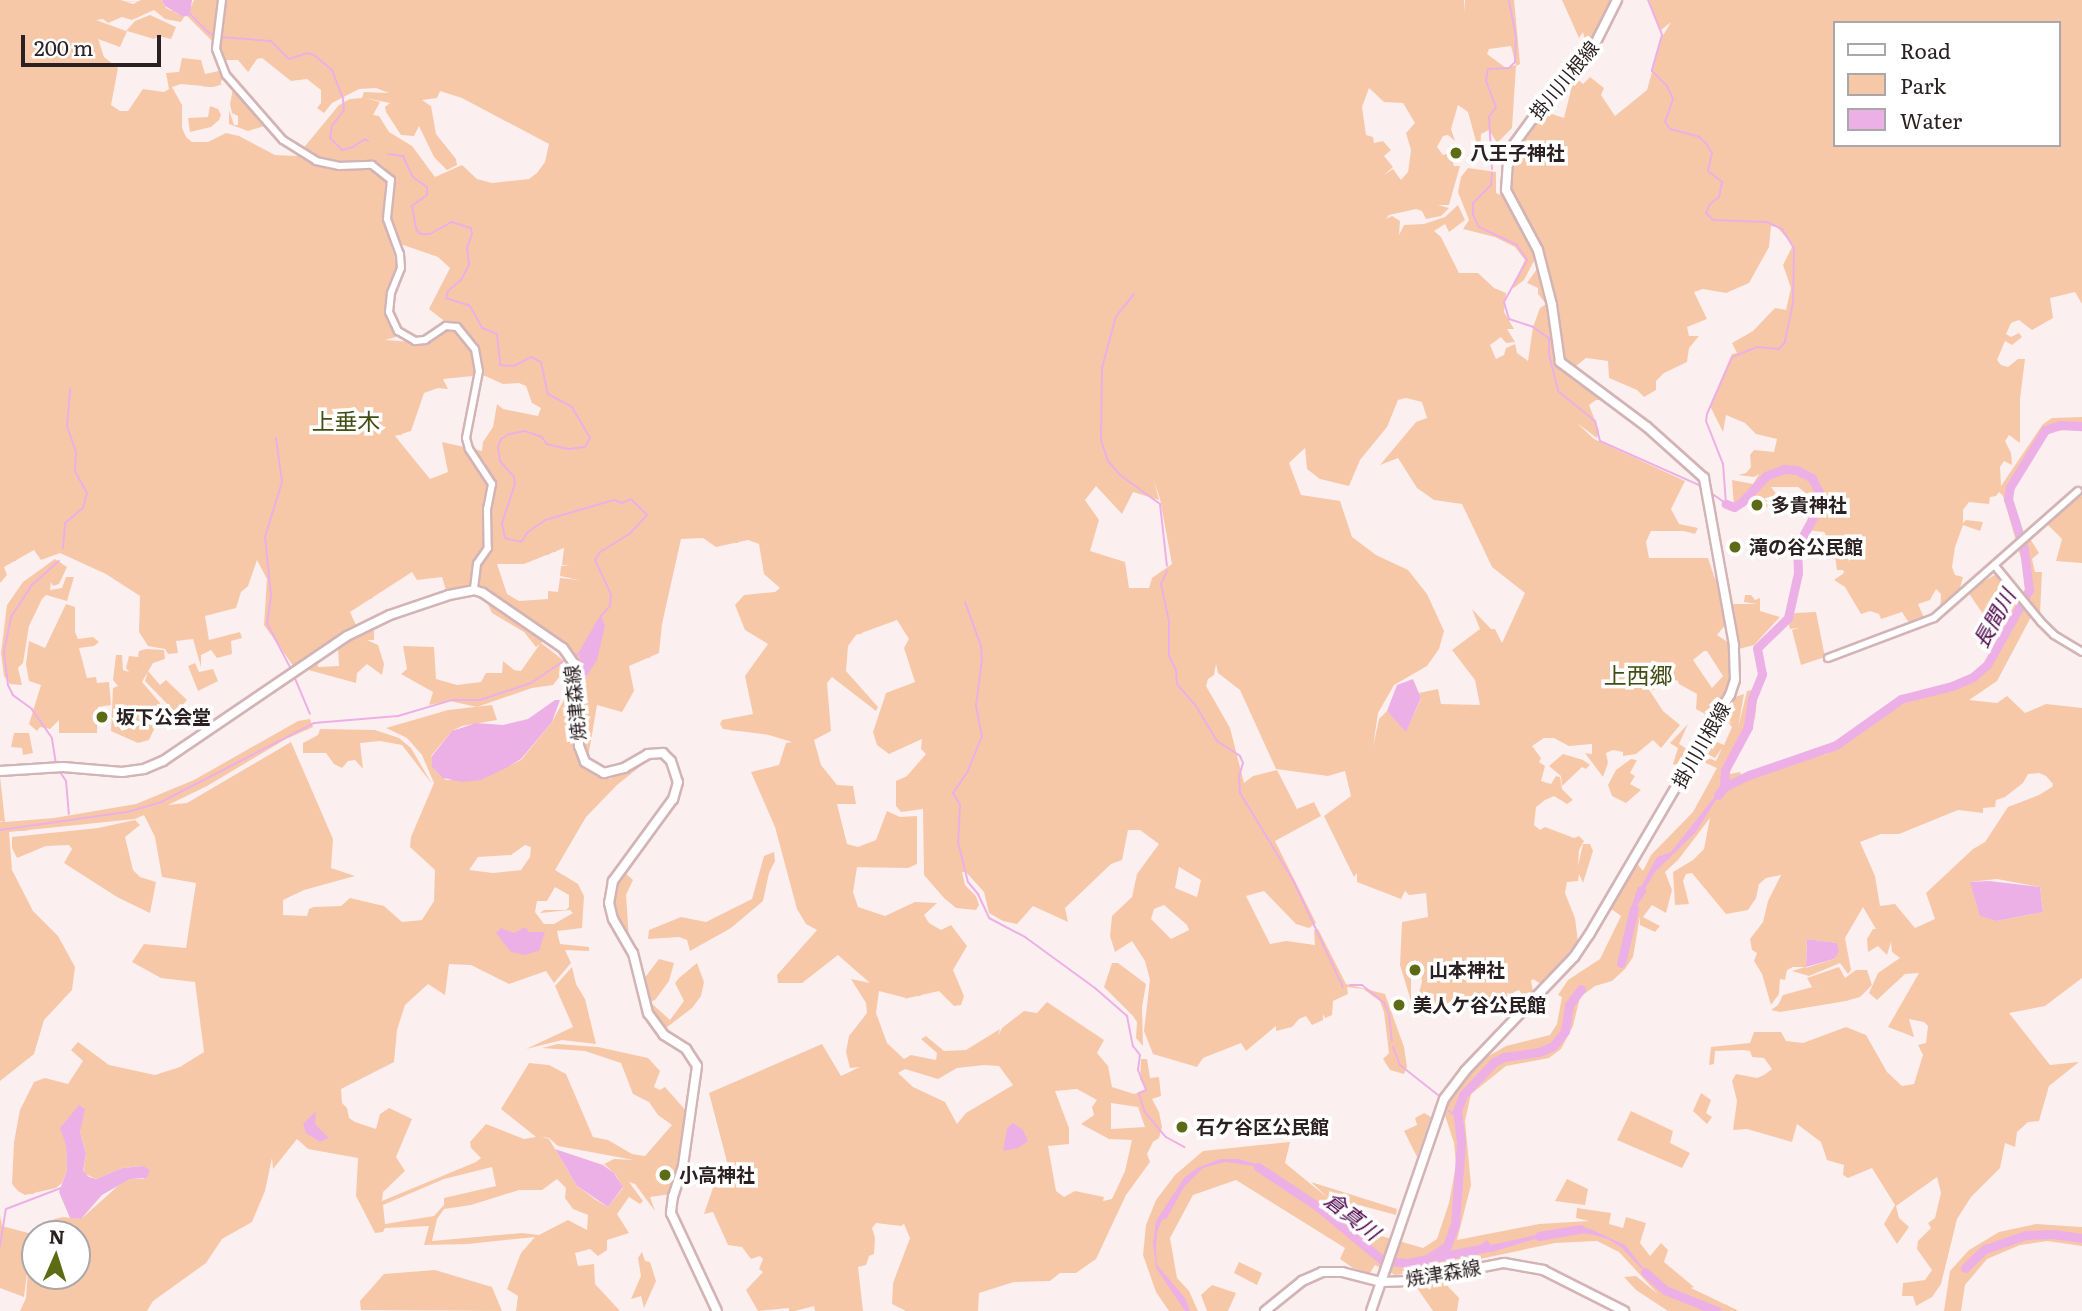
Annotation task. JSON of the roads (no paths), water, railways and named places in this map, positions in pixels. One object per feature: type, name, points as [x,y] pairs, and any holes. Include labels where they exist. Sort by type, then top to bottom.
[{"type":"main road","name":"掛川川根線","points":[[1371,1311],[1443,1102],[1465,1071],[1581,946],[1730,695],[1737,661],[1704,478],[1688,462],[1560,362],[1552,305],[1538,250],[1506,190],[1509,152],[1544,103],[1590,54],[1617,0]]},
{"type":"main road","name":"焼津森線","points":[[474,590],[518,615],[569,653],[574,664],[579,746],[585,762],[604,773],[624,768],[648,754],[663,753],[671,761],[678,782],[673,799],[613,881],[609,903],[614,919],[633,953],[648,1013],[664,1035],[686,1049],[697,1066],[683,1166],[673,1196],[671,1213],[717,1311]]},
{"type":"main road","points":[[0,771],[58,768],[122,772],[145,769],[163,761],[347,636],[390,615],[474,590]]},
{"type":"main road","name":"焼津森線","points":[[1265,1311],[1302,1281],[1322,1272],[1342,1272],[1381,1282],[1411,1281],[1486,1265],[1515,1263],[1543,1270],[1624,1311]]},
{"type":"street","points":[[222,0],[216,42],[230,81],[290,146],[328,165],[376,167],[391,180],[387,219],[400,254],[401,268],[391,293],[389,312],[398,331],[415,341],[425,340],[446,326],[457,327],[475,349],[479,371],[466,438],[469,449],[492,484],[487,509],[490,535],[488,548],[477,564],[474,590]]},
{"type":"street","points":[[1828,658],[1934,618],[2078,491]]},
{"type":"street","points":[[1995,566],[2054,635],[2082,652]]},
{"type":"water","points":[[162,0],[192,0],[190,15],[183,17],[165,6]]},
{"type":"water","points":[[601,616],[605,626],[597,660],[583,682],[579,654]]},
{"type":"water","points":[[1413,679],[1421,698],[1406,732],[1387,711],[1397,685]]},
{"type":"water","points":[[555,700],[560,700],[552,722],[521,759],[506,768],[481,780],[462,782],[443,778],[432,767],[432,756],[452,731],[476,723],[503,725],[528,719]]},
{"type":"water","points":[[1735,780],[1719,795],[1696,832],[1655,872],[1645,889],[1647,891],[1627,920],[1638,887],[1641,887],[1657,857],[1671,852],[1712,800],[1727,784]]},
{"type":"water","points":[[1989,881],[2040,887],[2043,912],[1997,921],[1980,916],[1970,882]]},
{"type":"water","points":[[525,927],[529,932],[545,932],[539,951],[524,955],[511,952],[496,933],[501,928],[514,933]]},
{"type":"water","points":[[1807,939],[1837,943],[1839,951],[1834,959],[1806,967]]},
{"type":"water","points":[[79,1105],[85,1109],[80,1132],[86,1154],[83,1171],[89,1177],[96,1179],[122,1168],[143,1166],[150,1170],[147,1178],[130,1179],[102,1195],[81,1219],[70,1218],[59,1192],[67,1170],[66,1145],[60,1128]]},
{"type":"water","points":[[316,1111],[315,1124],[329,1138],[320,1142],[306,1133],[303,1124]]},
{"type":"water","points":[[1013,1123],[1023,1130],[1028,1141],[1018,1148],[1003,1151],[1007,1128]]},
{"type":"water","points":[[555,1149],[603,1165],[614,1173],[623,1187],[608,1207],[577,1186]]},
{"type":"water","points":[[1220,1159],[1239,1159],[1263,1166],[1285,1184],[1254,1166],[1225,1162],[1203,1168],[1184,1187],[1167,1218],[1162,1220],[1157,1232],[1156,1249],[1157,1265],[1185,1298],[1190,1311],[1185,1311],[1156,1268],[1153,1243],[1156,1221],[1184,1178],[1197,1168]]},
{"type":"water","points":[[1568,1228],[1588,1228],[1625,1245],[1655,1283],[1622,1248],[1608,1239],[1567,1232]]},
{"type":"water","points":[[1549,1232],[1548,1235],[1492,1252],[1469,1253],[1487,1240],[1491,1245]]},
{"type":"waterway","points":[[1492,169],[1489,117],[1496,107],[1486,81],[1488,69],[1509,68],[1515,62],[1516,37],[1509,0]]},
{"type":"waterway","points":[[1648,0],[1662,35],[1652,71],[1667,86],[1673,99],[1665,122],[1670,129],[1699,137],[1706,143],[1712,153],[1708,171],[1722,182],[1719,197],[1710,204],[1706,213],[1713,220],[1767,222],[1782,229],[1794,248],[1793,303],[1785,342],[1779,349],[1757,347],[1732,357],[1707,414],[1706,421],[1723,464],[1726,504]]},
{"type":"waterway","points":[[189,13],[209,33],[220,37],[271,41],[289,59],[307,53],[314,55],[332,70],[343,98]]},
{"type":"waterway","points":[[343,99],[344,110],[332,126],[330,138],[342,150],[365,139],[368,141]]},
{"type":"waterway","points":[[388,154],[403,156],[413,177],[427,187],[427,195],[412,206],[416,229],[420,234],[430,234],[452,222],[471,228],[472,234],[467,248],[469,265],[461,280],[448,291],[446,298],[470,306],[482,328],[497,334],[500,365],[514,366],[531,357],[541,362],[548,394],[572,407],[590,438],[585,447],[568,449],[547,444],[542,437],[525,431],[509,434],[501,439],[498,447],[500,461],[514,477],[515,484],[502,523],[505,538],[521,542],[528,532],[545,520],[614,500],[622,503],[631,499],[647,515],[629,534],[600,552],[595,560],[611,594],[610,606],[601,616],[579,654],[574,656]]},
{"type":"waterway","points":[[1492,173],[1491,185],[1473,203],[1473,215],[1479,227],[1517,245],[1527,260],[1504,302],[1509,319],[1533,327],[1549,338],[1549,354],[1558,391],[1595,421],[1600,441],[1701,486]]},
{"type":"waterway","points":[[1134,294],[1116,316],[1102,368],[1101,440],[1108,461],[1120,475],[1160,504],[1167,566]]},
{"type":"waterway","points":[[63,548],[65,523],[83,508],[87,493],[75,471],[76,452],[67,426],[70,388]]},
{"type":"waterway","name":"長間川","points":[[1724,787],[1749,775],[1836,745],[1901,699],[1952,686],[1973,677],[1987,665],[2029,590],[2024,549],[2008,499],[2010,487],[2045,430],[2060,425],[2082,426]]},
{"type":"waterway","points":[[276,438],[282,482],[265,537],[271,596],[267,623],[292,671]]},
{"type":"waterway","points":[[1718,795],[1724,787],[1725,770],[1748,727],[1752,699],[1762,674],[1757,648],[1788,618],[1798,573],[1797,547],[1817,510],[1820,494],[1812,478],[1796,470],[1784,469],[1766,476],[1734,507],[1726,504]]},
{"type":"waterway","points":[[1711,493],[1724,502]]},
{"type":"waterway","points":[[56,764],[52,738],[32,709],[13,695],[8,685],[4,651],[11,617],[32,585],[59,561]]},
{"type":"waterway","points":[[1167,571],[1161,584],[1169,623],[1169,656],[1176,670],[1177,684],[1196,706],[1217,741],[1240,756],[1243,763],[1239,776],[1240,793],[1293,880],[1343,987]]},
{"type":"waterway","points":[[965,602],[981,646],[982,659],[976,706],[982,736],[968,771],[953,793],[960,805],[958,842],[968,882],[978,894],[989,918],[1025,937],[1095,988],[1127,1016],[1133,1046],[1140,1055],[1138,1070],[1146,1090],[1139,1093],[1144,1111],[1166,1137],[1184,1147]]},
{"type":"waterway","points":[[0,830],[127,812],[161,802],[314,723],[398,716],[452,700],[480,700],[531,683],[565,660]]},
{"type":"waterway","points":[[294,676],[310,714]]},
{"type":"waterway","points":[[58,769],[66,781],[69,814]]},
{"type":"waterway","points":[[1621,963],[1634,909]]},
{"type":"waterway","points":[[1350,985],[1362,985],[1384,1003],[1389,1014],[1392,1041]]},
{"type":"waterway","points":[[1424,1261],[1447,1246],[1455,1224],[1461,1142],[1457,1111],[1463,1095],[1494,1062],[1504,1057],[1539,1052],[1553,1046],[1565,1031],[1569,1005],[1581,989]]},
{"type":"waterway","points":[[1393,1047],[1400,1065],[1438,1095]]},
{"type":"waterway","points":[[1449,1111],[1458,1117]]},
{"type":"waterway","name":"倉真川","points":[[1258,1167],[1317,1206],[1382,1260],[1407,1263],[1484,1248]]},
{"type":"waterway","points":[[0,1246],[6,1209],[61,1188]]},
{"type":"waterway","name":"倉真川","points":[[1539,1236],[1580,1229]]},
{"type":"waterway","points":[[675,1230],[711,1311]]},
{"type":"waterway","name":"倉真川","points":[[1965,1268],[1985,1249],[2026,1235],[2053,1234],[2082,1238]]},
{"type":"waterway","name":"倉真川","points":[[1645,1272],[1665,1290],[1717,1311]]},
{"type":"place","name":"八王子神社","points":[[1456,153]]},
{"type":"place","name":"多貴神社","points":[[1757,505]]},
{"type":"place","name":"滝の谷公民館","points":[[1735,547]]},
{"type":"place","name":"坂下公会堂","points":[[102,717]]},
{"type":"place","name":"山本神社","points":[[1415,970]]},
{"type":"place","name":"美人ケ谷公民館","points":[[1399,1005]]},
{"type":"place","name":"石ケ谷区公民館","points":[[1182,1127]]},
{"type":"place","name":"小高神社","points":[[665,1175]]},
{"type":"district","name":"上垂木","points":[[346,420]]},
{"type":"district","name":"上西郷","points":[[1638,674]]}]
